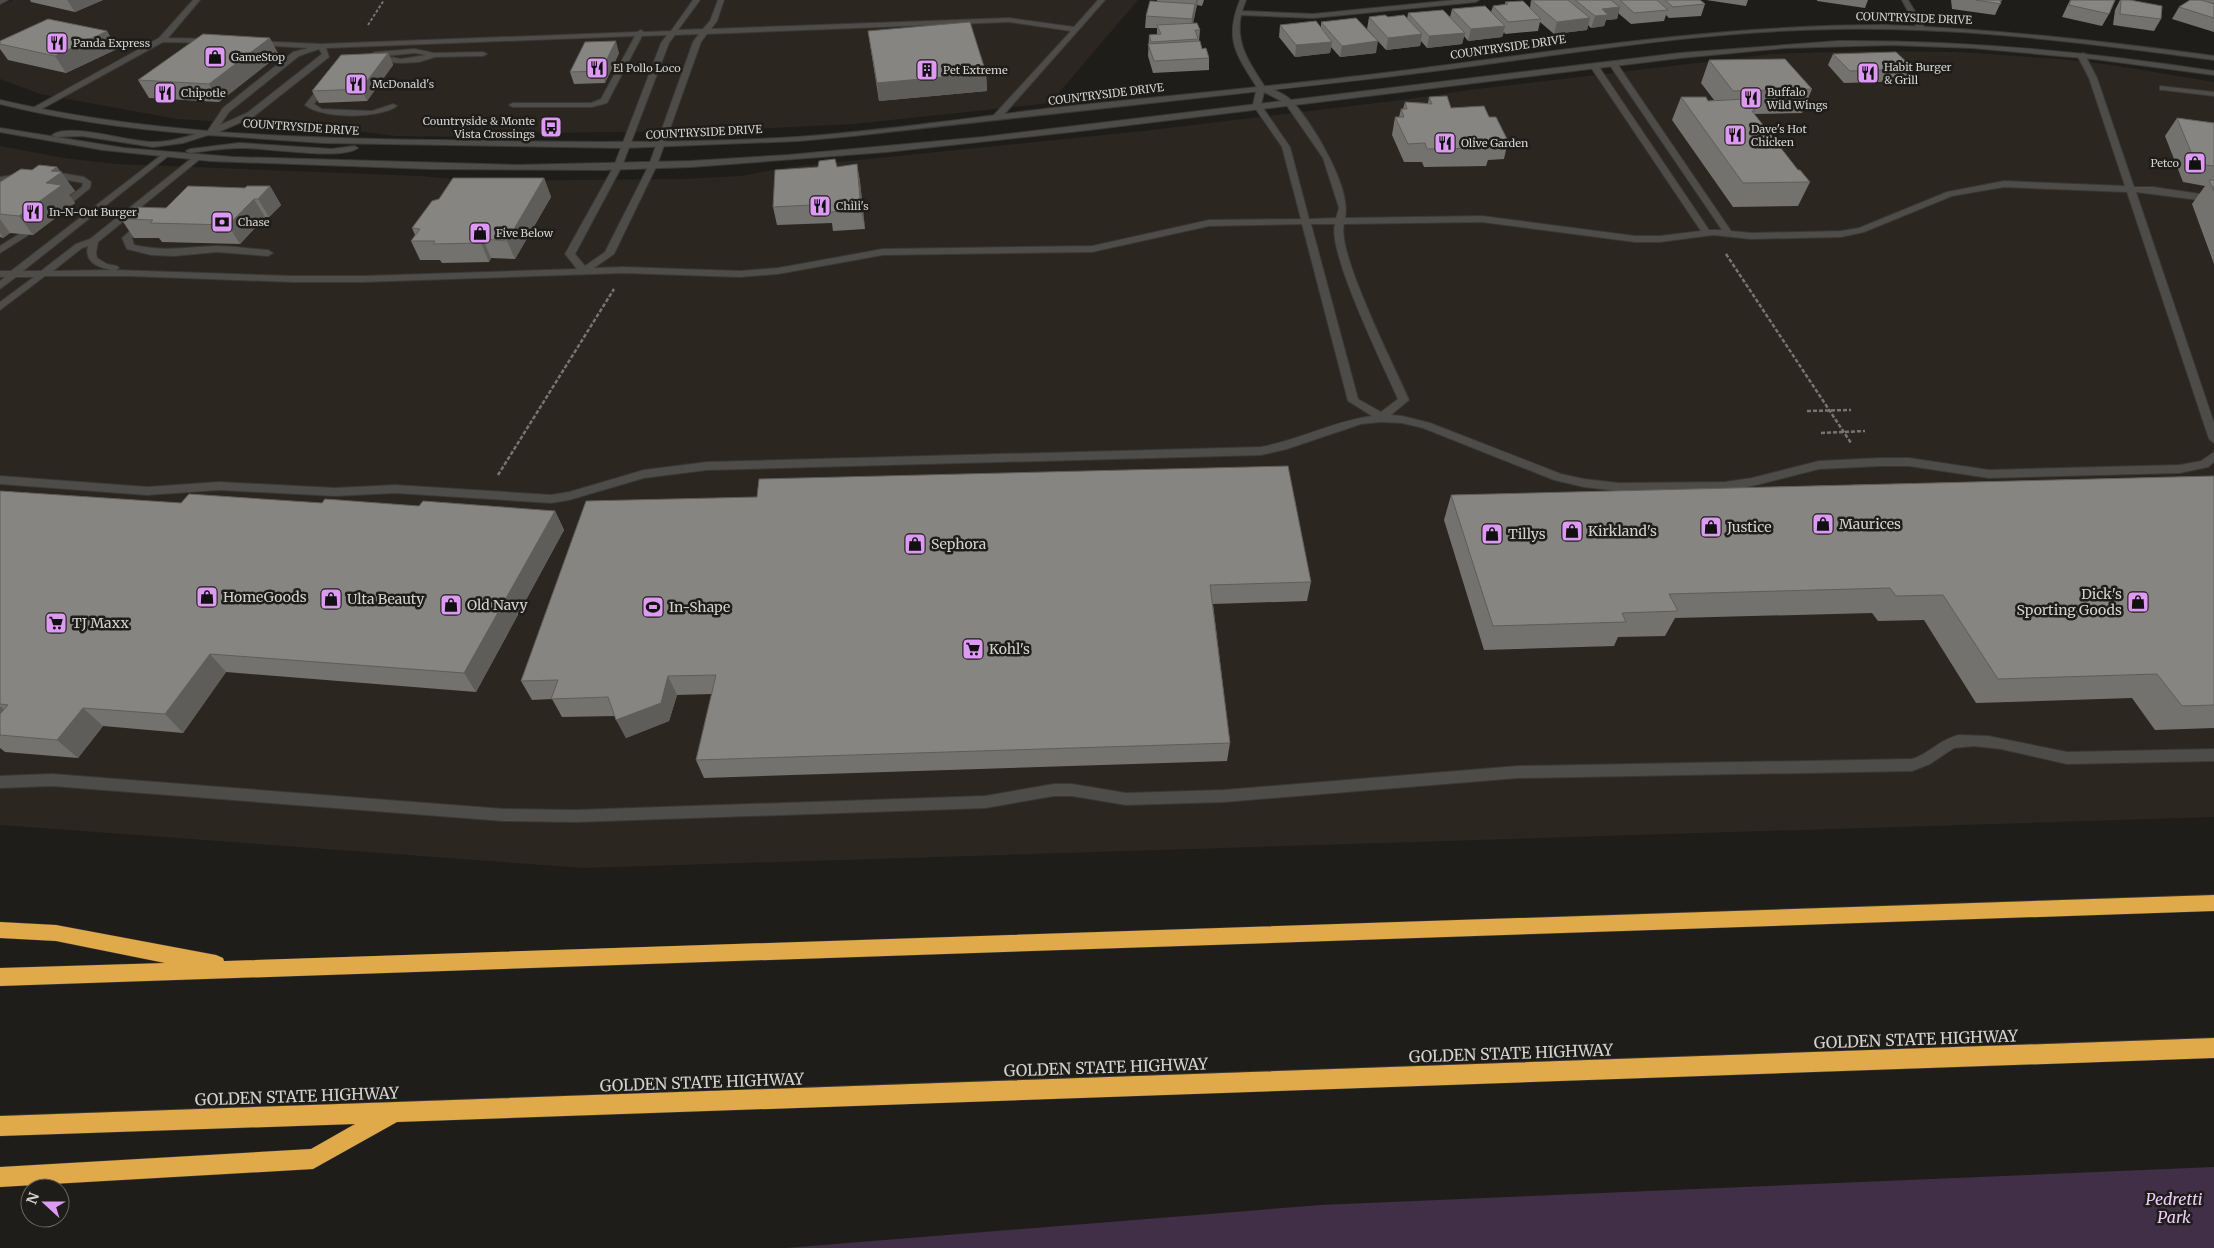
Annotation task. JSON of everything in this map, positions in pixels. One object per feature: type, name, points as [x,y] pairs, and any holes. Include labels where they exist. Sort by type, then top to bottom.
[{"type":"highway","points":[[0,976],[2214,903]]},
{"type":"highway","points":[[0,930],[56,933],[244,969]]},
{"type":"highway","name":"GOLDEN STATE HIGHWAY","points":[[0,1126],[2214,1048]]},
{"type":"highway","points":[[0,1177],[313,1159],[394,1112]]},
{"type":"street","points":[[0,2],[5,0]]},
{"type":"street","points":[[33,110],[162,40],[197,0]]},
{"type":"street","points":[[584,271],[570,254],[618,166],[624,146],[665,43],[697,0]]},
{"type":"street","points":[[584,271],[609,254],[653,165],[697,42],[713,21],[721,0]]},
{"type":"street","points":[[998,117],[1102,0]]},
{"type":"street","points":[[1243,0],[1237,13],[1234,28],[1236,44],[1261,88],[1288,101],[1327,158],[1343,208],[1337,232],[1349,275],[1404,400],[1382,417]]},
{"type":"street","points":[[1237,13],[1313,16],[1474,0]]},
{"type":"street","points":[[1905,0],[1921,28]]},
{"type":"street","points":[[248,43],[321,46],[641,32],[1009,20],[1075,30]]},
{"type":"street","name":"COUNTRYSIDE DRIVE","points":[[0,102],[33,110],[163,129],[324,141],[624,146],[807,138],[1458,66],[1610,45],[1731,32],[1839,27],[1921,28],[2061,38],[2214,58]]},
{"type":"street","points":[[513,105],[592,105],[604,101],[641,32]]},
{"type":"street","points":[[162,40],[222,42]]},
{"type":"street","name":"COUNTRYSIDE DRIVE","points":[[0,130],[86,146],[197,157],[407,166],[618,166],[694,164],[907,148],[1179,117],[1288,101],[1749,48],[1854,43],[1987,47],[2081,55],[2214,73]]},
{"type":"street","points":[[26,135],[82,134],[153,145],[183,141],[250,115],[326,55],[321,46]]},
{"type":"street","points":[[210,132],[226,110],[296,54],[321,46]]},
{"type":"street","points":[[368,55],[378,54],[388,60],[400,61],[419,60],[434,55],[483,54]]},
{"type":"street","points":[[2081,55],[2093,78],[2214,439]]},
{"type":"street","points":[[1613,64],[1728,233]]},
{"type":"street","points":[[1594,66],[1646,144],[1667,170],[1707,233]]},
{"type":"street","points":[[333,75],[309,105],[311,108],[320,111],[373,113],[393,106]]},
{"type":"street","points":[[1261,88],[1257,105],[1286,147],[1354,401],[1382,417]]},
{"type":"street","points":[[2162,88],[2214,94]]},
{"type":"street","points":[[0,286],[164,155],[239,145],[332,151],[394,143]]},
{"type":"street","points":[[0,307],[79,246],[93,241],[197,157]]},
{"type":"street","points":[[0,180],[34,174],[86,181],[88,184],[86,188],[66,203]]},
{"type":"street","points":[[0,274],[129,273],[363,279],[584,271],[665,270],[748,274],[778,271],[883,252],[1092,249],[1204,223],[1340,220],[1491,220],[1635,239],[1660,239],[1707,233],[1761,236],[1849,233],[1877,224],[1950,194],[2004,184],[2159,190],[2214,199]]},
{"type":"street","points":[[148,219],[140,224],[127,238],[130,246],[151,252],[174,253],[217,250],[268,253]]},
{"type":"street","points":[[0,250],[24,234]]},
{"type":"street","points":[[93,241],[91,254],[93,260],[103,266],[123,268],[129,273]]},
{"type":"street","points":[[0,480],[136,490],[219,486],[335,492],[394,489],[551,499],[569,496],[644,474],[675,468],[1260,451],[1296,443],[1355,421],[1382,417],[1407,419],[1426,425],[1558,477],[1584,483],[1619,486],[1725,486],[1752,482],[1803,468],[1829,464],[1904,462],[1995,474],[2180,469],[2204,464],[2214,456]]},
{"type":"street","points":[[0,782],[52,780],[504,815],[576,816],[986,802],[1054,790],[1072,790],[1126,799],[1224,796],[1518,772],[1912,764],[1927,760],[1945,745],[1961,740],[2003,742],[2045,755],[2067,758],[2214,755]]},
{"type":"path","points":[[356,44],[384,0]]},
{"type":"path","points":[[1727,247],[1724,252],[1855,449]]},
{"type":"path","points":[[494,482],[615,287]]},
{"type":"path","points":[[1807,411],[1851,410]]},
{"type":"path","points":[[1821,433],[1865,431]]},
{"type":"shaded area","points":[[13,0],[1138,0],[1050,103],[854,124],[707,131],[535,133],[489,137],[396,136],[339,129],[177,119],[40,94],[0,79],[0,5]]},
{"type":"shaded area","points":[[1864,51],[1959,52],[2060,59],[2112,65],[2214,82],[2214,817],[584,868],[0,825],[0,146],[64,158],[116,164],[421,176],[475,181],[679,179],[741,176],[789,167],[1143,131],[1772,54]]},
{"type":"green space","name":"Pedretti Park","points":[[2214,1167],[2214,1248],[786,1248],[1321,1205]]},
{"type":"building","points":[[1531,0],[1568,0],[1590,18],[1557,22]]},
{"type":"building","points":[[1575,0],[1611,0],[1620,7],[1602,9],[1608,15],[1595,16]]},
{"type":"building","points":[[1620,0],[1657,0],[1668,10],[1634,13]]},
{"type":"building","points":[[1665,0],[1700,0],[1705,4],[1673,7]]},
{"type":"building","points":[[1976,0],[2000,0],[2001,4]]},
{"type":"building","points":[[2071,0],[2115,0],[2109,14],[2069,5]]},
{"type":"building","points":[[2121,0],[2162,6],[2161,19],[2120,14]]},
{"type":"building","points":[[2190,0],[2201,0],[2214,4],[2214,18],[2179,7]]},
{"type":"building","points":[[1150,1],[1195,4],[1192,19],[1146,16]]},
{"type":"building","points":[[1523,1],[1541,19],[1508,22],[1493,6],[1508,4],[1505,2]]},
{"type":"building","points":[[1485,6],[1505,26],[1471,29],[1452,9]]},
{"type":"building","points":[[1443,10],[1465,33],[1429,36],[1408,13]]},
{"type":"building","points":[[1385,15],[1388,17],[1404,15],[1422,34],[1388,38],[1369,17]]},
{"type":"building","points":[[1356,18],[1378,41],[1342,46],[1321,22]]},
{"type":"building","points":[[48,19],[107,31],[55,56],[0,44],[0,41]]},
{"type":"building","points":[[1316,21],[1332,42],[1296,45],[1280,25]]},
{"type":"building","name":"Pet Extreme","points":[[970,22],[986,73],[877,83],[868,31]]},
{"type":"building","points":[[1197,23],[1200,30],[1195,30],[1198,39],[1151,42],[1149,35],[1161,34],[1157,25]]},
{"type":"building","points":[[203,34],[270,38],[209,84],[138,80]]},
{"type":"building","points":[[616,41],[601,71],[570,72],[585,42]]},
{"type":"building","points":[[1200,41],[1202,49],[1206,48],[1209,58],[1154,61],[1148,44]]},
{"type":"building","points":[[1896,52],[1914,69],[1850,71],[1833,54]]},
{"type":"building","points":[[388,53],[361,89],[312,91],[341,55]]},
{"type":"building","points":[[1785,59],[1812,89],[1733,91],[1709,60]]},
{"type":"building","points":[[1447,96],[1451,108],[1484,106],[1489,117],[1496,117],[1508,141],[1488,141],[1491,148],[1427,149],[1425,143],[1408,144],[1395,117],[1404,117],[1401,109],[1407,109],[1405,102],[1432,104],[1429,97]]},
{"type":"building","points":[[1681,97],[1706,97],[1708,101],[1746,99],[1755,111],[1752,111],[1798,170],[1810,182],[1743,183]]},
{"type":"building","points":[[2177,118],[2214,123],[2214,166],[2196,164]]},
{"type":"building","points":[[835,159],[837,167],[857,164],[861,210],[830,212],[830,204],[773,207],[775,170],[818,167],[819,161]]},
{"type":"building","points":[[39,165],[57,167],[51,171],[62,172],[46,183],[62,185],[19,216],[0,214],[0,182],[21,169],[32,170]]},
{"type":"building","points":[[453,178],[544,178],[507,241],[483,239],[481,243],[433,244],[435,241],[411,241],[420,229],[412,228],[432,201],[439,199]]},
{"type":"building","points":[[2209,180],[2214,180],[2214,191]]},
{"type":"building","points":[[188,186],[245,188],[247,186],[270,186],[228,225],[150,223],[153,220],[121,219],[134,207],[166,208]]},
{"type":"building","name":"Kohl's","points":[[1288,466],[1311,582],[1210,585],[1230,743],[696,760],[716,675],[668,676],[661,703],[616,720],[608,697],[551,699],[558,680],[521,681],[586,501],[757,497],[759,479]]},
{"type":"building","points":[[2214,476],[2214,705],[2182,706],[2157,674],[1998,679],[1943,595],[1896,596],[1890,588],[1669,594],[1678,611],[1622,613],[1626,622],[1493,626],[1451,495]]},
{"type":"building","points":[[0,491],[181,503],[189,494],[322,503],[325,499],[419,506],[423,501],[555,511],[464,673],[210,654],[165,714],[83,708],[57,740],[0,735],[0,714],[8,705],[0,704]]},
{"type":"place","name":"Panda Express","points":[[57,43]]},
{"type":"place","name":"GameStop","points":[[215,57]]},
{"type":"place","name":"El Pollo Loco","points":[[597,68]]},
{"type":"place","name":"Pet Extreme","points":[[927,70]]},
{"type":"place","name":"Habit Burger & Grill","points":[[1868,73]]},
{"type":"place","name":"McDonald's","points":[[356,84]]},
{"type":"place","name":"Chipotle","points":[[165,93]]},
{"type":"place","name":"Buffalo Wild Wings","points":[[1751,98]]},
{"type":"place","name":"Countryside & Monte Vista Crossings","points":[[551,127]]},
{"type":"place","name":"Dave's Hot Chicken","points":[[1735,135]]},
{"type":"place","name":"Olive Garden","points":[[1445,143]]},
{"type":"place","name":"Petco","points":[[2195,163]]},
{"type":"place","name":"Chili's","points":[[820,206]]},
{"type":"place","name":"In-N-Out Burger","points":[[33,212]]},
{"type":"place","name":"Chase","points":[[222,222]]},
{"type":"place","name":"Five Below","points":[[480,233]]},
{"type":"place","name":"Maurices","points":[[1823,524]]},
{"type":"place","name":"Justice","points":[[1711,527]]},
{"type":"place","name":"Kirkland's","points":[[1572,531]]},
{"type":"place","name":"Tillys","points":[[1492,534]]},
{"type":"place","name":"Sephora","points":[[915,544]]},
{"type":"place","name":"HomeGoods","points":[[207,597]]},
{"type":"place","name":"Ulta Beauty","points":[[331,599]]},
{"type":"place","name":"Dick's Sporting Goods","points":[[2138,602]]},
{"type":"place","name":"Old Navy","points":[[451,605]]},
{"type":"place","name":"In-Shape","points":[[653,607]]},
{"type":"place","name":"TJ Maxx","points":[[56,623]]},
{"type":"place","name":"Kohl's","points":[[973,649]]}]
